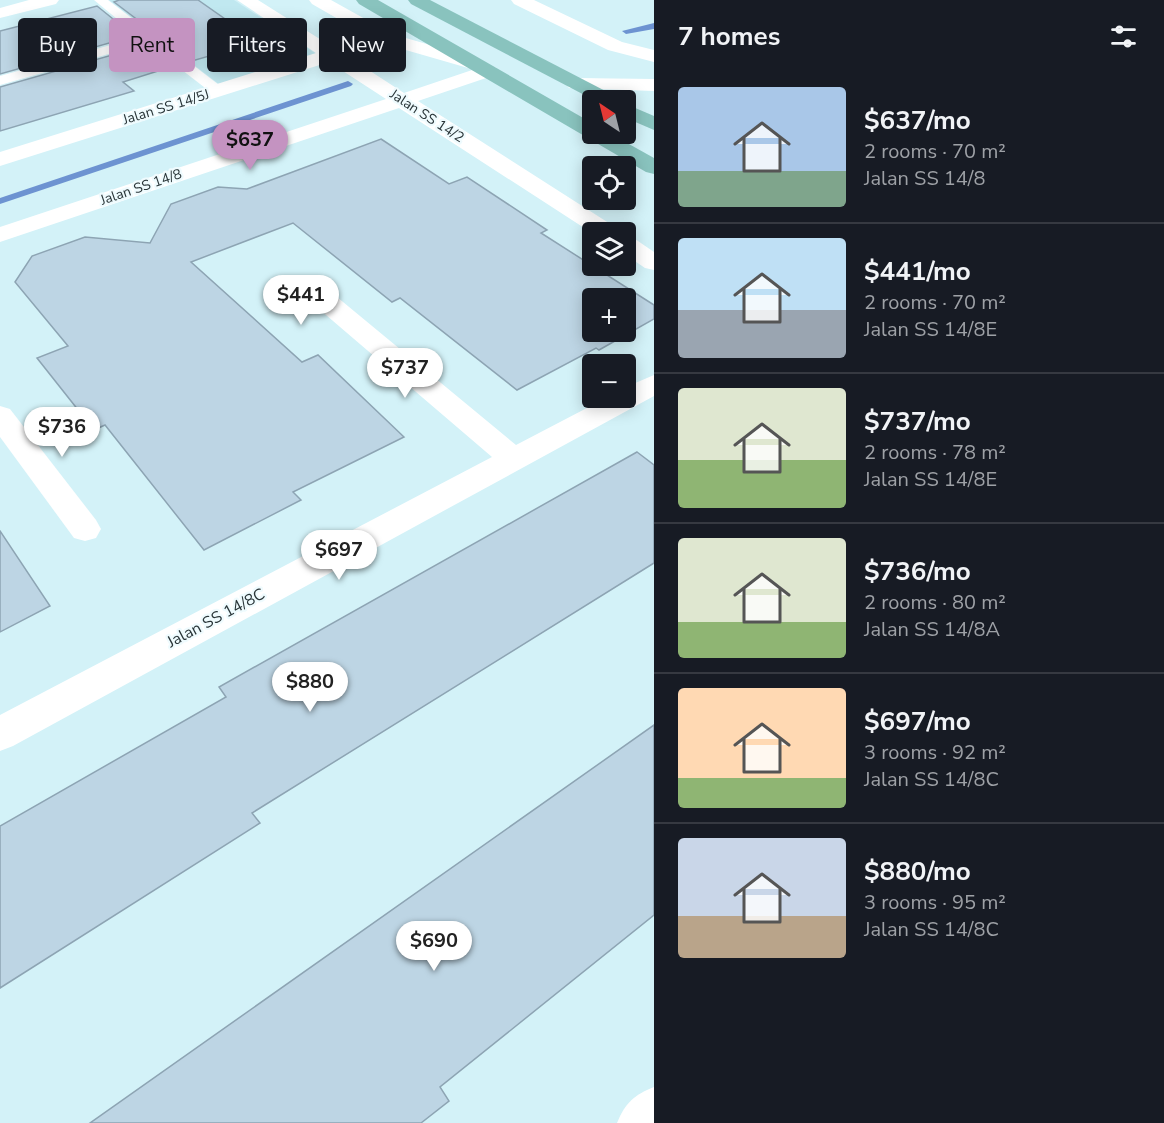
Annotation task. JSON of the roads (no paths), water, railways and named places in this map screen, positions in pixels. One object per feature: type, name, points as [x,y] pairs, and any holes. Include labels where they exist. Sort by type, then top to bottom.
[{"type":"main road","points":[[365,0],[582,126]]},
{"type":"main road","points":[[417,0],[588,90]]},
{"type":"main road","points":[[636,115],[654,124]]},
{"type":"main road","points":[[613,144],[654,167]]},
{"type":"street","points":[[0,13],[50,0]]},
{"type":"street","name":"Jalan SS 14/2","points":[[246,0],[319,47]]},
{"type":"street","points":[[318,0],[350,18]]},
{"type":"street","points":[[526,1],[615,46],[654,56]]},
{"type":"street","points":[[406,44],[481,67]]},
{"type":"street","name":"Jalan SS 14/5J","points":[[0,159],[319,59]]},
{"type":"street","name":"Jalan SS 14/8","points":[[0,235],[399,99],[481,67]]},
{"type":"street","name":"Jalan SS 14/2","points":[[358,72],[591,222]]},
{"type":"street","points":[[576,84],[654,85]]},
{"type":"street","points":[[636,251],[654,263]]},
{"type":"street","points":[[328,303],[513,459]]},
{"type":"street","name":"Jalan SS 14/8C","points":[[0,734],[654,384]]},
{"type":"street","points":[[0,416],[85,529]]},
{"type":"street","points":[[641,1123],[654,1111]]},
{"type":"lane","points":[[100,0],[123,18]]},
{"type":"lane","points":[[0,81],[109,50]]},
{"type":"lane","points":[[193,72],[218,91]]},
{"type":"waterway","points":[[626,31],[654,26]]},
{"type":"waterway","points":[[0,201],[348,84]]}]
